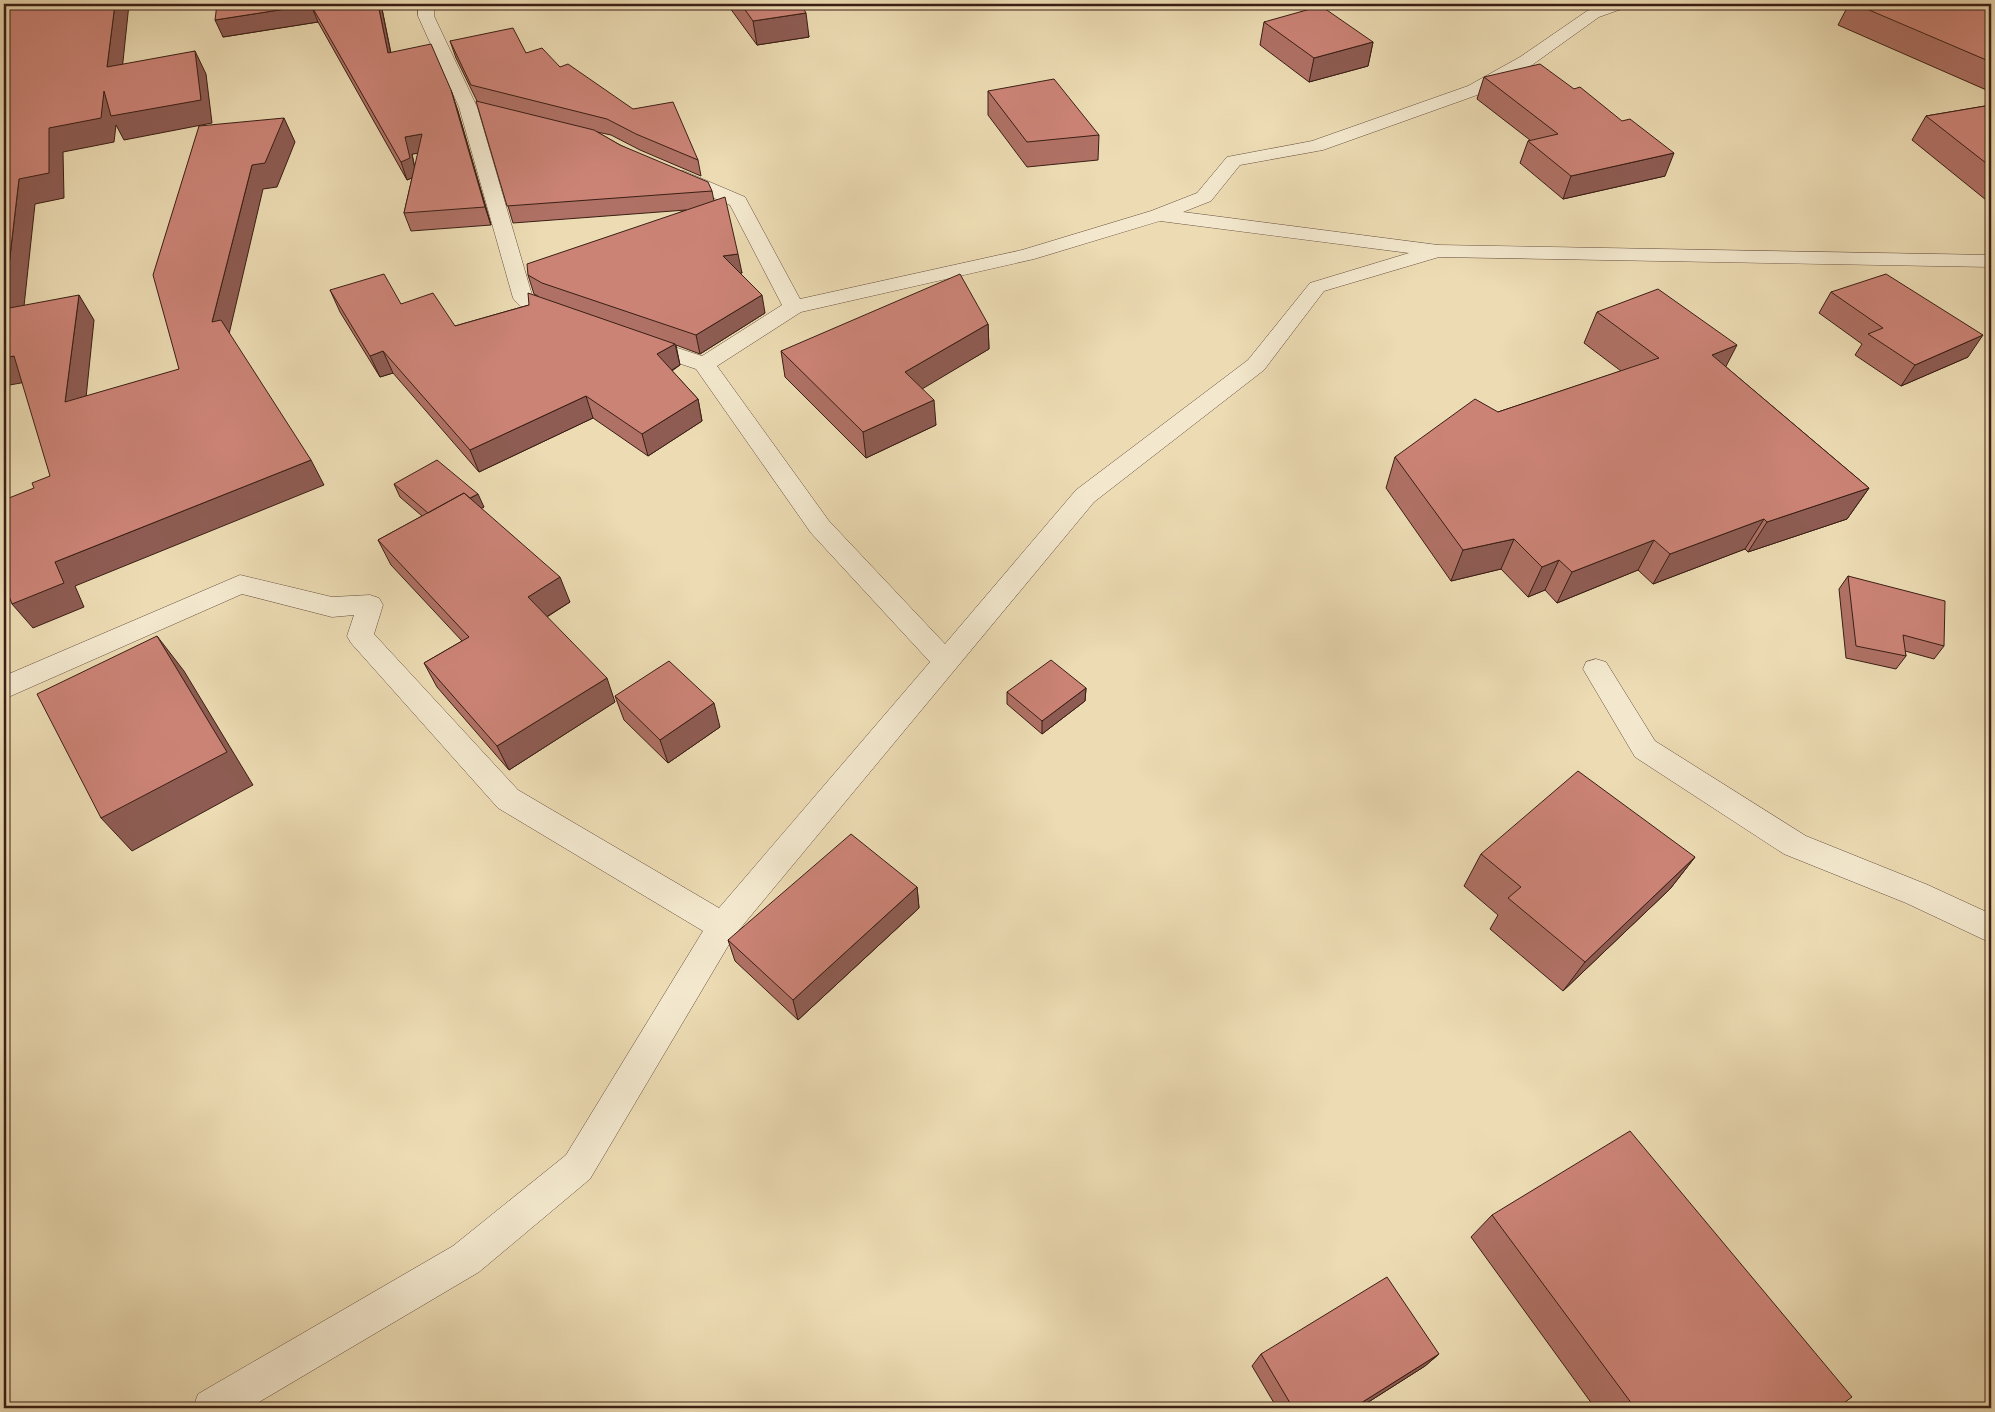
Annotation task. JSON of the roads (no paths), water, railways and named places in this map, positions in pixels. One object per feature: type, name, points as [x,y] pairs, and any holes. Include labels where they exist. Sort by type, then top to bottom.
[{"type":"street","points":[[426,4],[426,16],[477,109],[523,298],[540,308],[582,324]]},
{"type":"street","points":[[704,364],[794,307],[1027,256],[1158,215],[1204,196],[1234,161],[1316,146],[1474,90],[1526,61],[1593,14],[1621,4]]},
{"type":"street","points":[[658,168],[738,201],[794,307]]},
{"type":"street","points":[[1158,215],[1438,251],[1991,261]]},
{"type":"street","points":[[212,1408],[466,1259],[578,1167],[723,926],[1085,496],[1256,365],[1317,287],[1438,251]]},
{"type":"street","points":[[626,338],[704,364],[820,527],[946,662]]},
{"type":"street","points":[[4,688],[240,584],[332,607],[370,605],[360,636],[508,800],[723,926]]},
{"type":"street","points":[[1596,669],[1646,749],[1795,845],[1917,894],[1991,929]]}]
